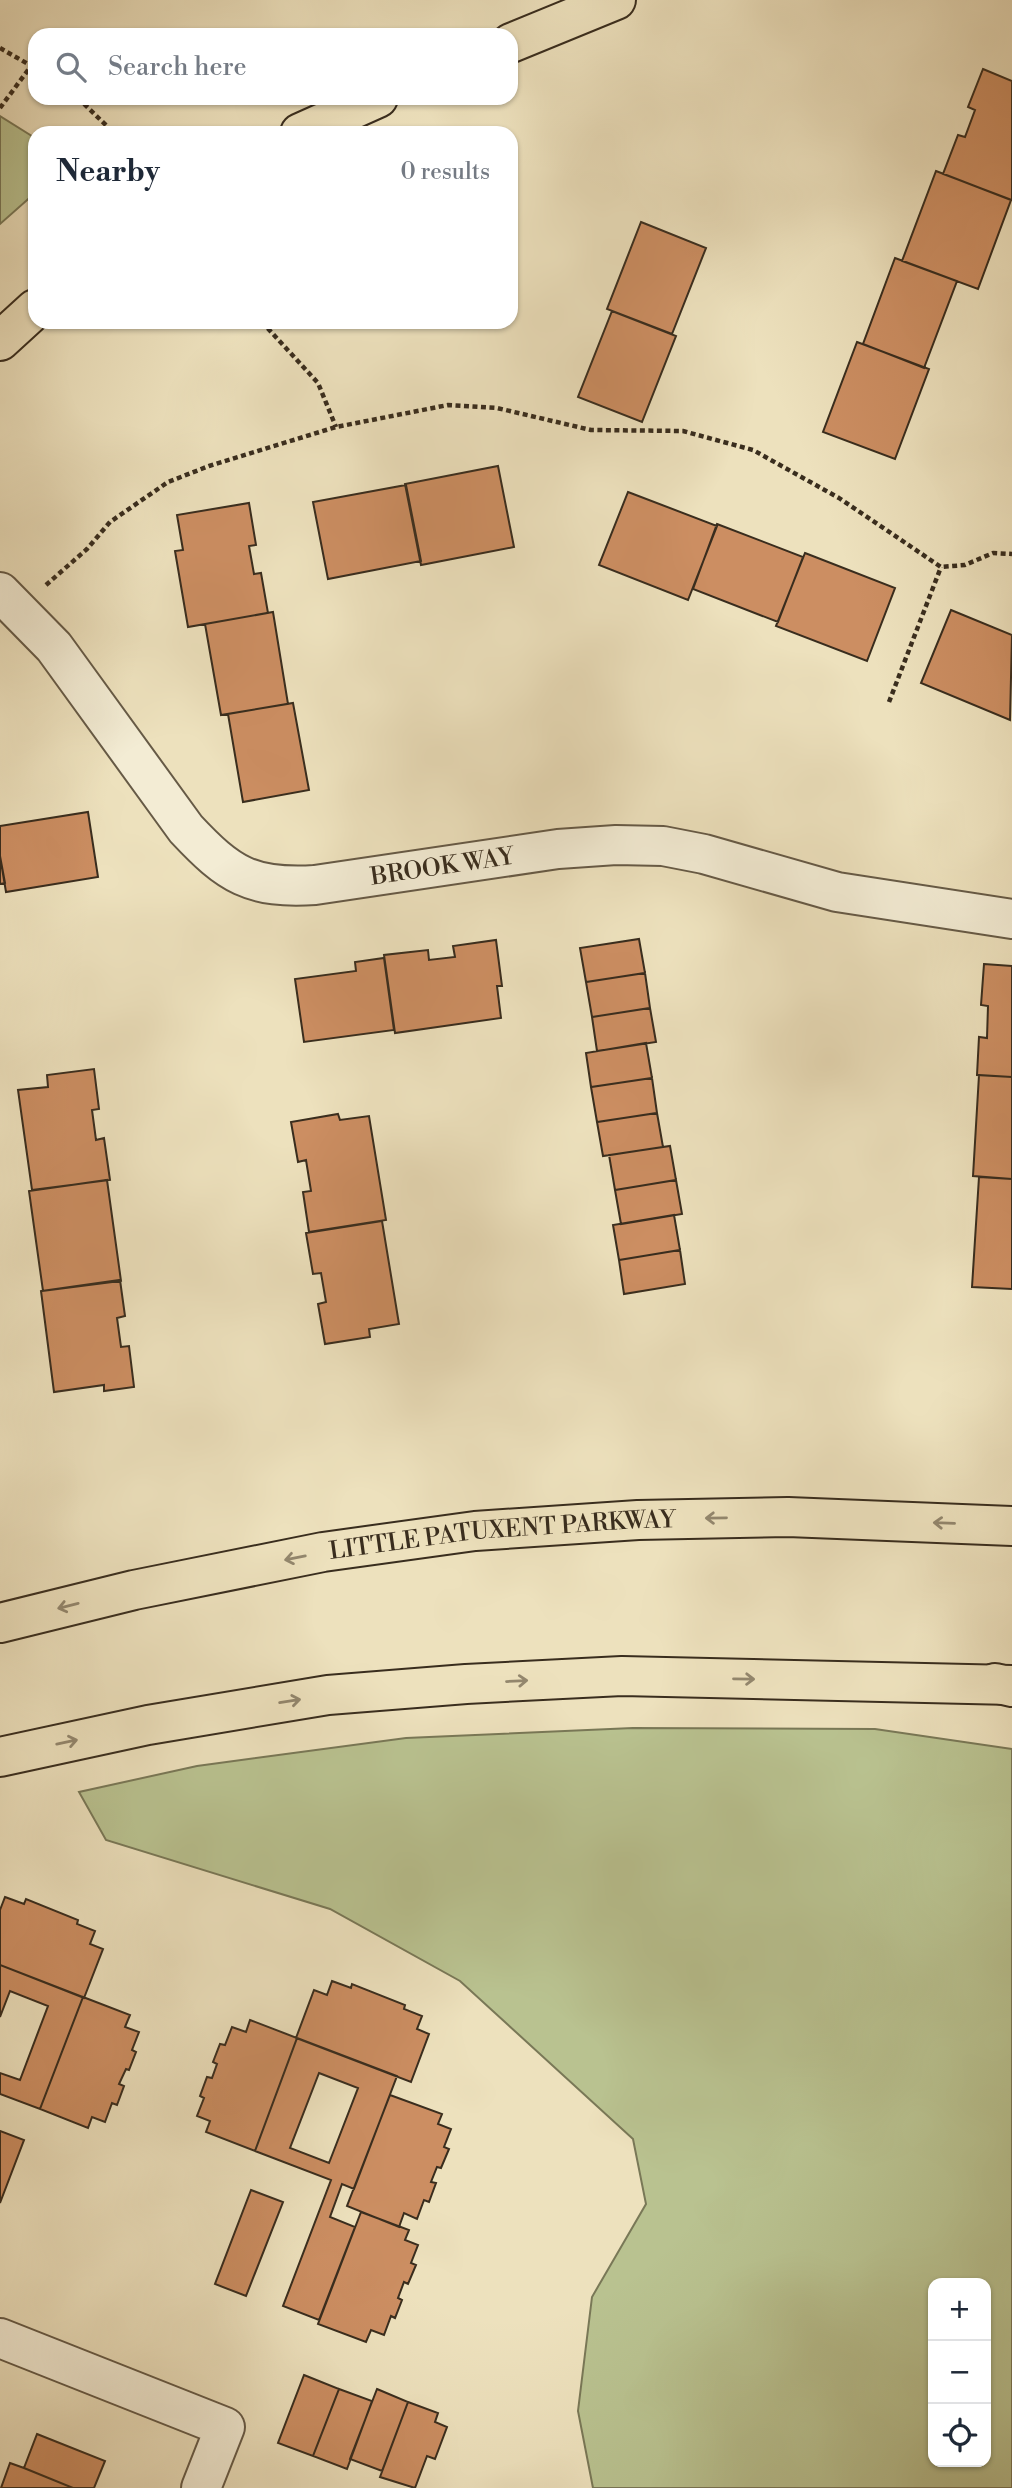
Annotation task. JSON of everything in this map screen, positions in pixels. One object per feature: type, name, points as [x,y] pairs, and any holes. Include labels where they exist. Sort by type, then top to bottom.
[{"type":"main road","points":[[518,40],[616,0]]},
{"type":"main road","points":[[316,126],[362,105]]},
{"type":"main road","points":[[0,341],[28,315]]},
{"type":"main road","name":"LITTLE PATUXENT PARKWAY","points":[[0,1623],[134,1590],[323,1552],[475,1531],[638,1520],[788,1517],[1012,1526]]},
{"type":"main road","points":[[0,1757],[148,1724],[328,1695],[466,1684],[622,1676],[1006,1685]]},
{"type":"street","name":"BROOK WAY","points":[[10,600],[54,647],[186,829],[209,853],[233,871],[260,884],[287,887],[315,885],[558,849],[615,845],[663,846],[704,854],[837,892],[1012,919]]},
{"type":"street","points":[[0,2337],[225,2427],[201,2488]]},
{"type":"path","points":[[0,48],[28,64]]},
{"type":"path","points":[[0,108],[28,73]]},
{"type":"path","points":[[85,105],[107,126]]},
{"type":"path","points":[[268,329],[318,383],[336,427]]},
{"type":"path","points":[[10,600],[55,575],[87,550],[110,522],[168,482],[209,466],[336,427],[448,405],[497,408],[591,430],[683,431],[753,450],[801,475],[941,568],[965,565],[993,553],[1012,554]]},
{"type":"path","points":[[889,702],[941,568]]},
{"type":"green space","points":[[0,116],[28,134],[28,199],[0,224]]},
{"type":"green space","points":[[633,1728],[875,1729],[1012,1749],[1012,2488],[593,2488],[578,2411],[592,2297],[646,2204],[633,2139],[460,1981],[330,1909],[106,1840],[79,1792],[197,1766],[406,1738]]},
{"type":"building","points":[[983,69],[1012,81],[1012,200],[943,174],[958,135],[965,137],[975,110],[968,107]]},
{"type":"building","points":[[936,171],[1011,200],[978,289],[902,261]]},
{"type":"building","points":[[641,222],[706,248],[672,334],[607,309]]},
{"type":"building","points":[[895,258],[957,281],[924,368],[863,344]]},
{"type":"building","points":[[612,311],[676,336],[642,422],[578,397]]},
{"type":"building","points":[[857,342],[929,369],[895,459],[823,432]]},
{"type":"building","points":[[498,466],[514,547],[421,565],[405,484]]},
{"type":"building","points":[[406,485],[421,561],[328,579],[313,502]]},
{"type":"building","points":[[628,492],[717,526],[688,600],[599,565]]},
{"type":"building","points":[[249,503],[256,545],[249,546],[254,574],[261,573],[268,613],[188,627],[175,551],[183,550],[177,515]]},
{"type":"building","points":[[717,524],[803,557],[778,622],[693,589]]},
{"type":"building","points":[[805,553],[895,588],[867,661],[776,626]]},
{"type":"building","points":[[951,610],[1012,635],[1010,720],[921,683]]},
{"type":"building","points":[[273,612],[288,704],[221,715],[205,624]]},
{"type":"building","points":[[293,703],[309,790],[243,802],[228,714]]},
{"type":"building","points":[[88,812],[98,877],[6,892],[0,856],[0,826]]},
{"type":"building","points":[[0,856],[5,883],[0,884]]},
{"type":"building","points":[[639,939],[645,973],[586,982],[580,948]]},
{"type":"building","points":[[496,940],[502,986],[497,986],[501,1018],[395,1033],[384,955],[428,950],[429,960],[455,957],[453,946]]},
{"type":"building","points":[[384,958],[394,1030],[304,1042],[295,979],[356,971],[355,962]]},
{"type":"building","points":[[984,964],[1012,966],[1012,1077],[977,1075],[979,1037],[987,1038],[988,1006],[981,1005]]},
{"type":"building","points":[[645,973],[650,1008],[592,1017],[586,982]]},
{"type":"building","points":[[650,1008],[656,1042],[597,1051],[592,1017]]},
{"type":"building","points":[[646,1043],[652,1078],[591,1087],[586,1053]]},
{"type":"building","points":[[94,1069],[99,1109],[92,1110],[96,1140],[104,1138],[110,1180],[32,1190],[18,1090],[48,1087],[47,1075]]},
{"type":"building","points":[[979,1075],[1012,1077],[1012,1179],[973,1176]]},
{"type":"building","points":[[652,1078],[657,1113],[597,1122],[591,1087]]},
{"type":"building","points":[[657,1113],[663,1147],[603,1156],[597,1122]]},
{"type":"building","points":[[338,1114],[340,1120],[369,1116],[386,1220],[309,1232],[303,1192],[311,1191],[306,1160],[298,1162],[291,1122]]},
{"type":"building","points":[[670,1146],[676,1180],[615,1190],[609,1155]]},
{"type":"building","points":[[979,1177],[1012,1179],[1012,1289],[972,1287]]},
{"type":"building","points":[[107,1180],[121,1281],[43,1291],[29,1191]]},
{"type":"building","points":[[676,1180],[682,1214],[621,1224],[615,1190]]},
{"type":"building","points":[[674,1215],[680,1250],[619,1260],[613,1225]]},
{"type":"building","points":[[382,1221],[399,1324],[369,1329],[370,1337],[325,1344],[318,1304],[326,1302],[321,1273],[313,1274],[306,1233]]},
{"type":"building","points":[[680,1250],[685,1284],[624,1294],[619,1260]]},
{"type":"building","points":[[120,1280],[125,1316],[117,1318],[121,1347],[129,1346],[134,1387],[104,1391],[104,1385],[54,1392],[41,1291]]},
{"type":"building","points":[[5,1897],[24,1904],[26,1899],[78,1920],[77,1924],[95,1931],[90,1944],[103,1949],[84,1998],[0,1965],[0,1910]]},
{"type":"building","points":[[0,1965],[83,1997],[40,2109],[0,2094],[0,2073],[20,2080],[48,2006],[10,1991],[0,2017]]},
{"type":"building","points":[[332,1981],[351,1988],[352,1984],[405,2005],[404,2009],[422,2016],[417,2029],[429,2034],[411,2082],[296,2038],[314,1990],[327,1995]]},
{"type":"building","points":[[83,1997],[130,2015],[125,2027],[139,2032],[132,2050],[136,2052],[129,2070],[126,2069],[119,2084],[124,2086],[117,2105],[112,2103],[105,2122],[92,2117],[88,2128],[40,2109]]},
{"type":"building","points":[[250,2020],[297,2038],[255,2151],[206,2132],[210,2121],[197,2116],[204,2098],[200,2096],[207,2077],[212,2078],[217,2064],[213,2062],[220,2044],[225,2045],[232,2027],[246,2032]]},
{"type":"building","points":[[297,2038],[397,2076],[354,2189],[342,2184],[330,2217],[355,2227],[319,2320],[283,2306],[331,2180],[255,2151]],"holes":[[[319,2073],[358,2088],[329,2163],[290,2148]]]},
{"type":"building","points":[[390,2095],[442,2114],[438,2124],[451,2129],[444,2147],[449,2149],[431,2182],[436,2183],[429,2202],[424,2200],[417,2219],[404,2213],[399,2227],[347,2206]]},
{"type":"building","points":[[0,2131],[24,2140],[0,2203]]},
{"type":"building","points":[[251,2190],[283,2202],[246,2296],[215,2284]]},
{"type":"building","points":[[361,2212],[409,2230],[405,2240],[418,2245],[411,2263],[416,2265],[408,2284],[404,2282],[398,2298],[402,2300],[395,2318],[391,2316],[384,2335],[371,2330],[366,2342],[318,2324]]},
{"type":"building","points":[[304,2375],[339,2389],[313,2456],[278,2443]]},
{"type":"building","points":[[339,2389],[372,2401],[347,2469],[313,2456]]},
{"type":"building","points":[[377,2389],[408,2402],[382,2471],[350,2459]]},
{"type":"building","points":[[408,2402],[438,2413],[435,2422],[447,2427],[435,2459],[427,2456],[415,2488],[380,2477]]},
{"type":"building","points":[[37,2434],[105,2461],[94,2488],[73,2488],[24,2468]]},
{"type":"building","points":[[10,2463],[24,2468],[73,2488],[1,2488]]}]
